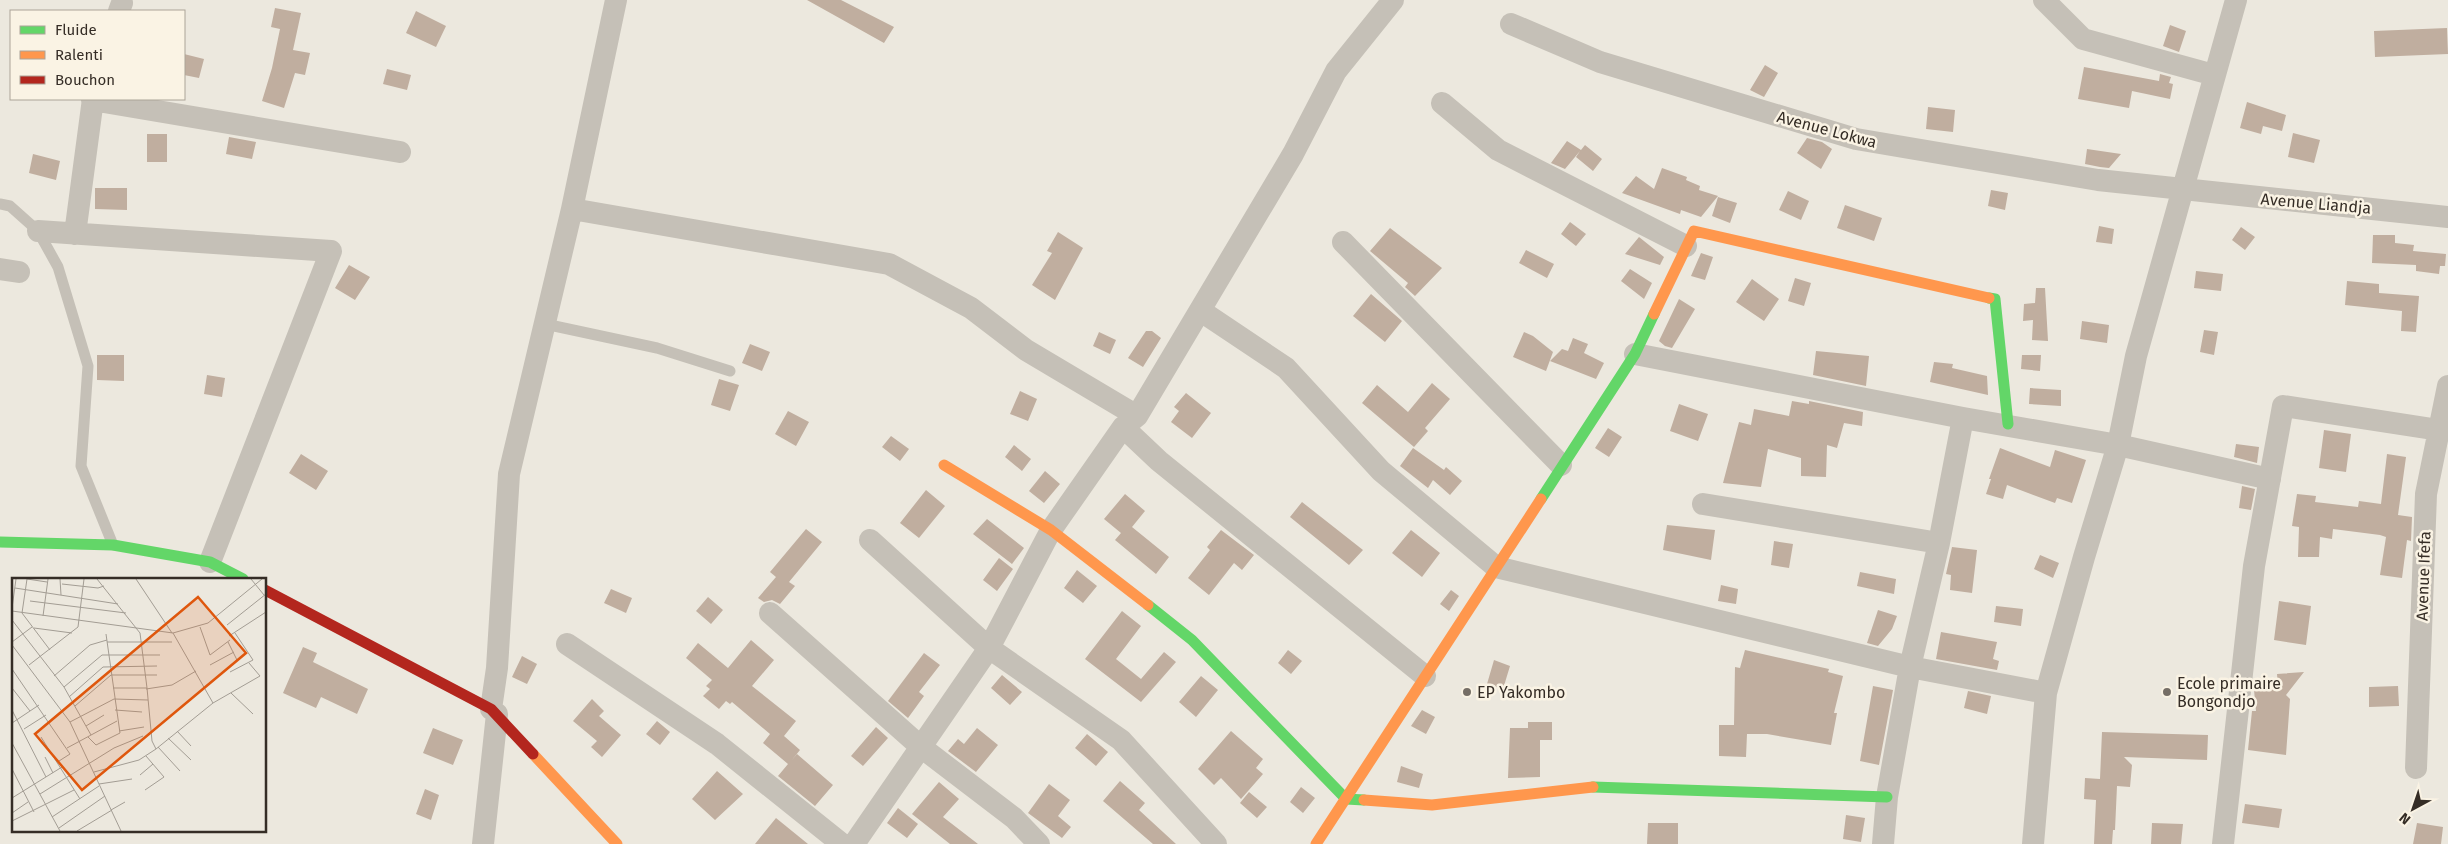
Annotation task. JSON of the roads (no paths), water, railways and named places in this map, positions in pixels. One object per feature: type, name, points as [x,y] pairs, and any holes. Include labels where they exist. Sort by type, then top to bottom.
[{"type":"street","points":[[483,844],[497,668],[508,474],[572,209],[616,0]]},
{"type":"street","points":[[854,844],[989,648],[1051,530],[1130,422],[1201,311],[1293,154],[1336,71],[1393,0]]},
{"type":"street","points":[[2044,0],[2082,39],[2214,75]]},
{"type":"street","points":[[2033,844],[2046,693],[2118,445],[2136,356],[2184,191],[2214,75],[2236,0]]},
{"type":"street","name":"Avenue Lokwa","points":[[1511,24],[1600,62],[1856,140],[2098,180],[2184,191]]},
{"type":"street","points":[[75,234],[92,100]]},
{"type":"street","points":[[98,100],[400,152]]},
{"type":"street","points":[[1442,103],[1498,150],[1686,246]]},
{"type":"street","name":"Avenue Liandja","points":[[2184,191],[2448,217]]},
{"type":"street","points":[[572,209],[889,264],[971,308],[1026,350],[1130,422],[1159,461],[1425,676]]},
{"type":"street","points":[[38,231],[331,251],[210,562]]},
{"type":"street","points":[[1316,844],[1635,354],[1694,231],[1995,299],[2008,424]]},
{"type":"street","points":[[1344,242],[1562,465]]},
{"type":"street","points":[[1201,311],[1286,368],[1381,471],[1496,567],[1910,667],[2046,693]]},
{"type":"street","points":[[1635,354],[1962,418],[2008,424],[2118,445],[2270,479]]},
{"type":"street","name":"Avenue Ifefa","points":[[2416,768],[2426,494],[2448,386]]},
{"type":"street","points":[[2223,844],[2254,566],[2283,406],[2439,430]]},
{"type":"street","points":[[1883,844],[1887,797],[1910,667],[1939,543],[1962,418]]},
{"type":"street","points":[[944,465],[1051,530],[1192,640],[1346,799],[1432,805],[1601,786],[1887,797]]},
{"type":"street","points":[[1703,504],[1939,543]]},
{"type":"street","points":[[870,540],[989,648],[1121,740],[1216,844]]},
{"type":"street","points":[[0,542],[113,545],[210,562],[241,578]]},
{"type":"street","points":[[266,591],[494,712],[617,844]]},
{"type":"street","points":[[770,613],[920,747],[1014,818],[1039,844]]},
{"type":"street","points":[[567,644],[718,744],[842,844]]},
{"type":"lane","points":[[0,204],[10,206],[38,231],[58,267],[88,366],[81,466],[113,545]]},
{"type":"lane","points":[[545,324],[657,348],[730,371]]},
{"type":"place","name":"EP Yakombo","points":[[1467,692]]},
{"type":"place","name":"Ecole primaire Bongondjo","points":[[2167,692]]}]
